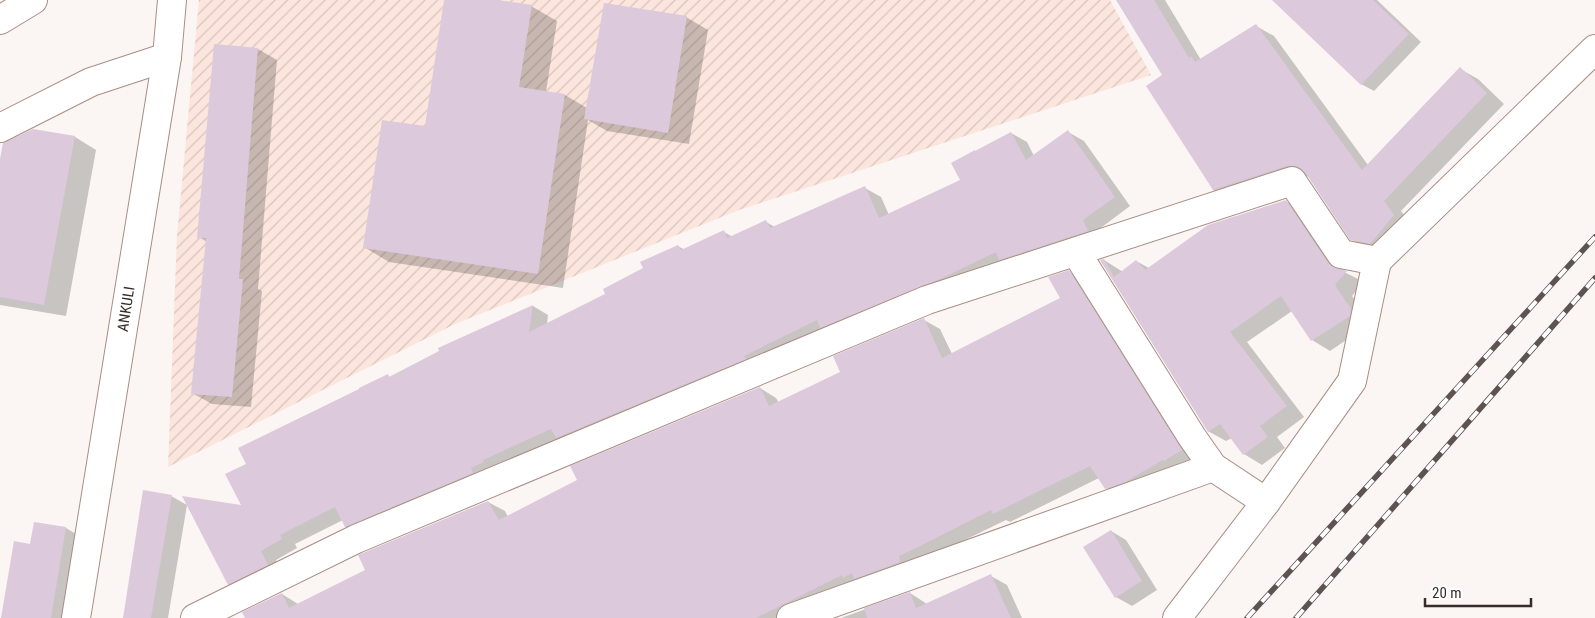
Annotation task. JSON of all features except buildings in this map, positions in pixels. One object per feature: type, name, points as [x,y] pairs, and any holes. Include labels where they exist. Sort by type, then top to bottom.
[{"type":"street","points":[[0,20],[33,0]]},
{"type":"street","name":"ANKULI","points":[[76,618],[167,57],[172,0]]},
{"type":"street","points":[[1177,618],[1266,502],[1352,381],[1377,261],[1595,49]]},
{"type":"street","points":[[0,128],[91,82],[167,57]]},
{"type":"street","points":[[195,618],[356,539],[927,300],[1292,181],[1341,254],[1377,261]]},
{"type":"street","points":[[1076,252],[1192,437],[1213,467],[1266,502]]},
{"type":"street","points":[[791,618],[1213,467]]},
{"type":"shaded area","points":[[199,0],[1110,0],[1151,75],[739,210],[455,324],[168,467],[177,236]]},
{"type":"railway","points":[[1247,618],[1595,237]]},
{"type":"railway","points":[[1296,618],[1595,278]]}]
